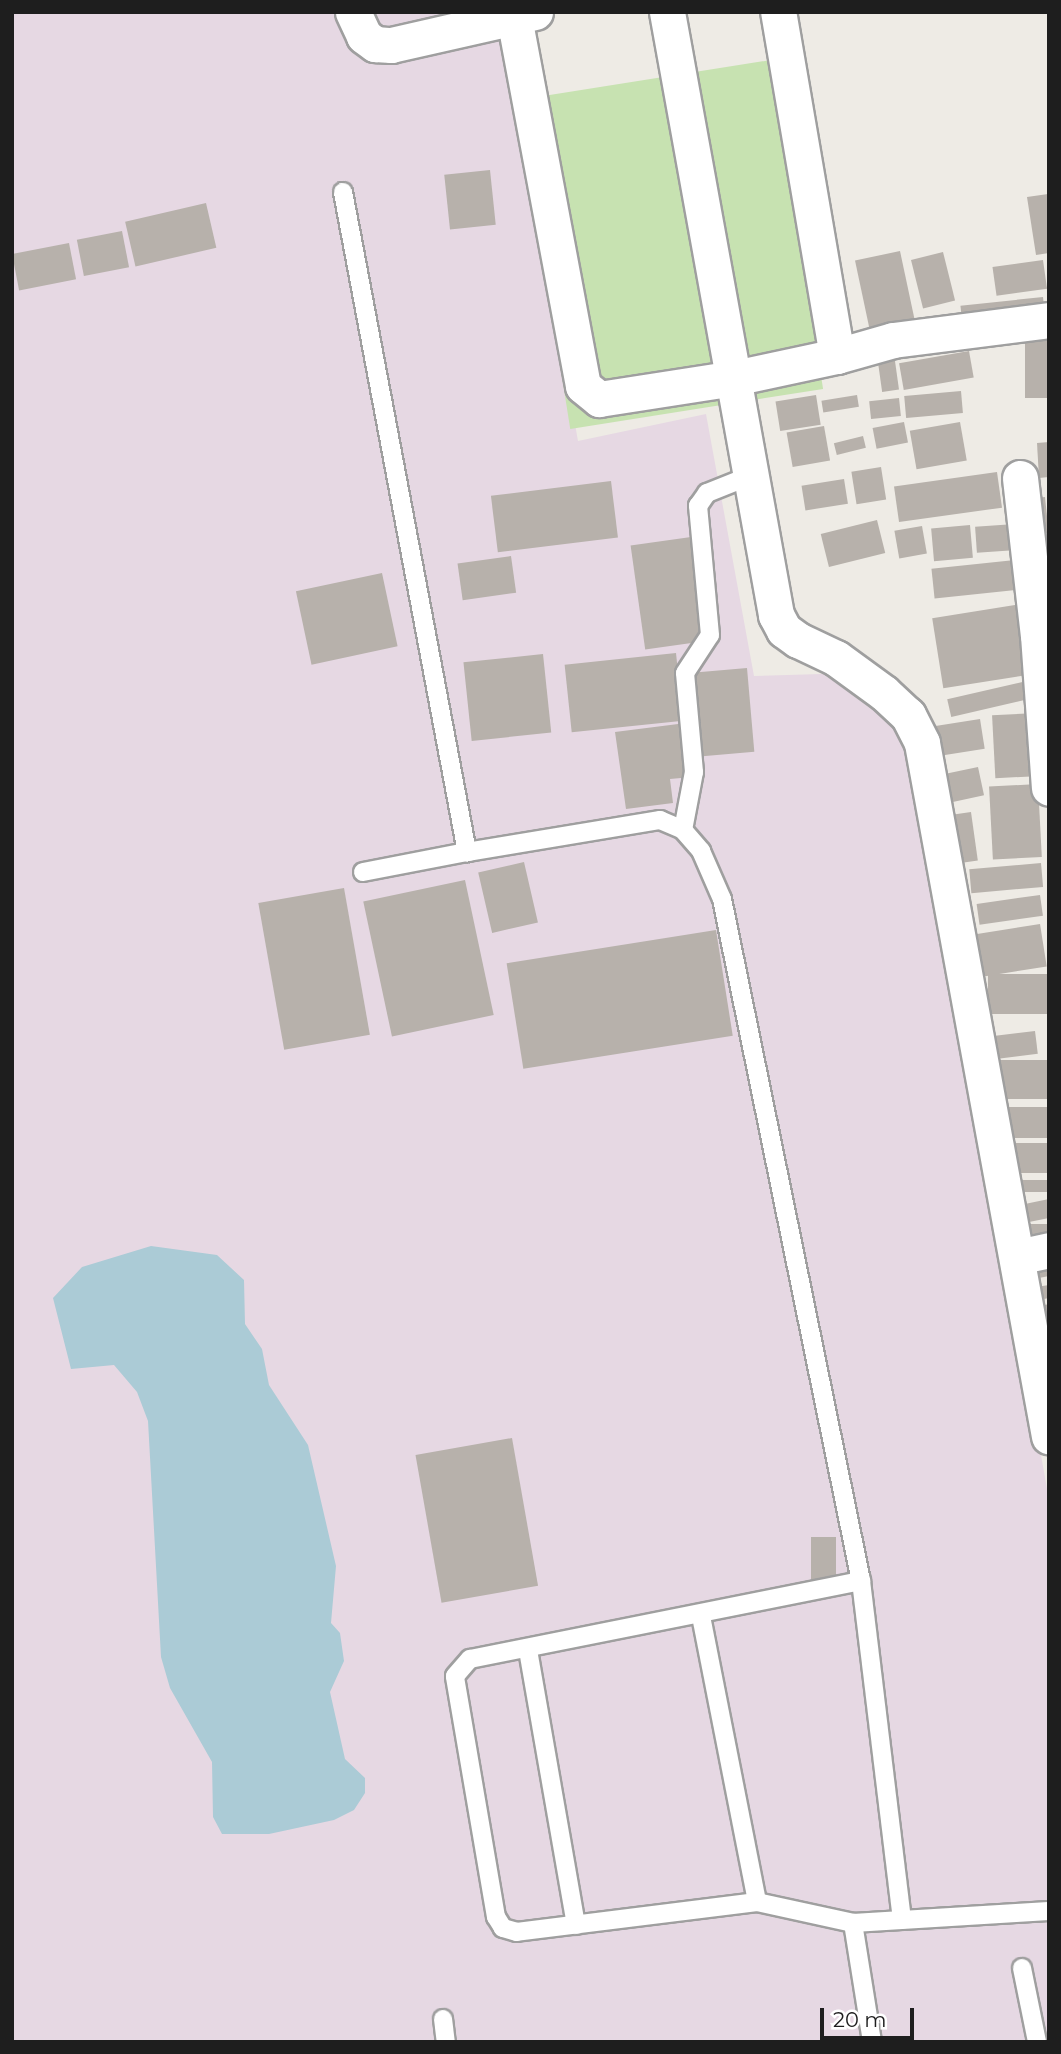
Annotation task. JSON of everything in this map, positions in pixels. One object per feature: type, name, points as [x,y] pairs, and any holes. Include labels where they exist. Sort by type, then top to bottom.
[{"type":"street","points":[[354,12],[364,36],[375,44],[391,45],[524,15],[583,386],[598,399],[734,378],[837,356],[893,340],[1049,320]]},
{"type":"street","points":[[667,12],[776,615],[784,630],[835,658],[884,693],[908,715],[922,743],[1033,1254],[1049,1436]]},
{"type":"street","points":[[778,12],[837,356]]},
{"type":"street","points":[[1020,478],[1043,634],[1049,788]]},
{"type":"lane","points":[[342,192],[467,852]]},
{"type":"lane","points":[[683,830],[694,772],[685,673],[710,635],[698,506],[707,493],[752,475]]},
{"type":"lane","points":[[363,872],[660,820],[683,830],[701,851],[722,899],[861,1581],[902,1920]]},
{"type":"lane","points":[[861,1581],[701,1616],[470,1659],[455,1676],[496,1917],[509,1931],[757,1902],[853,1923],[1049,1911]]},
{"type":"lane","points":[[701,1616],[757,1902]]},
{"type":"lane","points":[[528,1650],[576,1925]]},
{"type":"lane","points":[[853,1923],[872,2042]]},
{"type":"lane","points":[[1022,1968],[1037,2042]]},
{"type":"lane","points":[[443,2019],[446,2042]]},
{"type":"shaded area","points":[[12,12],[502,12],[578,441],[706,414],[754,676],[855,673],[915,748],[1049,1500],[1049,2042],[12,2042]]},
{"type":"green space","points":[[771,60],[823,389],[570,429],[518,100]]},
{"type":"water","points":[[151,1246],[217,1255],[244,1280],[245,1324],[262,1349],[269,1385],[308,1445],[336,1566],[331,1623],[340,1633],[344,1661],[330,1692],[345,1759],[365,1778],[365,1793],[354,1810],[334,1820],[269,1834],[222,1834],[213,1817],[212,1762],[170,1688],[161,1657],[148,1421],[137,1392],[114,1365],[71,1369],[53,1298],[82,1267]]},
{"type":"building","points":[[490,170],[496,225],[450,230],[444,175]]},
{"type":"building","points":[[1048,194],[1049,253],[1036,255],[1027,197]]},
{"type":"building","points":[[206,203],[216,248],[135,266],[125,222]]},
{"type":"building","points":[[122,231],[129,267],[84,276],[77,240]]},
{"type":"building","points":[[69,243],[76,279],[19,290],[12,254]]},
{"type":"building","points":[[900,251],[916,324],[871,334],[855,261]]},
{"type":"building","points":[[943,252],[955,301],[923,308],[911,260]]},
{"type":"building","points":[[1043,260],[1047,289],[997,296],[992,267]]},
{"type":"building","points":[[1043,297],[1045,315],[962,324],[960,306]]},
{"type":"building","points":[[1025,328],[1049,328],[1049,398],[1025,398]]},
{"type":"building","points":[[893,347],[899,390],[882,392],[876,349]]},
{"type":"building","points":[[969,351],[974,378],[904,390],[899,363]]},
{"type":"building","points":[[961,391],[963,413],[906,418],[904,396]]},
{"type":"building","points":[[816,395],[821,425],[780,431],[776,401]]},
{"type":"building","points":[[857,395],[859,407],[823,412],[821,401]]},
{"type":"building","points":[[899,398],[901,416],[871,419],[869,401]]},
{"type":"building","points":[[904,422],[908,443],[877,449],[873,428]]},
{"type":"building","points":[[960,422],[967,460],[917,469],[910,431]]},
{"type":"building","points":[[824,426],[830,460],[793,467],[787,433]]},
{"type":"building","points":[[863,436],[866,448],[837,455],[834,443]]},
{"type":"building","points":[[1049,442],[1049,477],[1039,478],[1037,443]]},
{"type":"building","points":[[881,467],[886,500],[857,504],[851,472]]},
{"type":"building","points":[[997,472],[1002,508],[899,522],[894,486]]},
{"type":"building","points":[[844,479],[848,504],[805,510],[802,486]]},
{"type":"building","points":[[611,481],[618,538],[498,552],[491,496]]},
{"type":"building","points":[[1045,497],[1049,533],[1028,535],[1024,499]]},
{"type":"building","points":[[877,520],[885,553],[829,567],[821,534]]},
{"type":"building","points":[[1015,524],[1017,550],[977,553],[975,527]]},
{"type":"building","points":[[970,525],[973,558],[934,561],[931,528]]},
{"type":"building","points":[[922,526],[927,554],[899,558],[894,531]]},
{"type":"building","points":[[691,537],[706,641],[645,649],[631,545]]},
{"type":"building","points":[[511,556],[516,593],[463,600],[458,564]]},
{"type":"building","points":[[1015,560],[1018,590],[935,599],[931,569]]},
{"type":"building","points":[[382,573],[398,646],[312,665],[296,591]]},
{"type":"building","points":[[1028,603],[1039,673],[943,688],[932,618]]},
{"type":"building","points":[[676,653],[683,721],[572,732],[565,665]]},
{"type":"building","points":[[543,654],[551,733],[472,741],[463,662]]},
{"type":"building","points":[[747,668],[754,752],[703,756],[695,673]]},
{"type":"building","points":[[1031,680],[1035,698],[951,717],[947,699]]},
{"type":"building","points":[[1037,713],[1040,776],[995,778],[992,715]]},
{"type":"building","points":[[980,719],[985,749],[940,756],[936,726]]},
{"type":"building","points":[[686,723],[692,777],[670,779],[673,803],[626,809],[615,732]]},
{"type":"building","points":[[978,767],[984,795],[946,803],[940,775]]},
{"type":"building","points":[[1038,784],[1042,857],[993,859],[989,787]]},
{"type":"building","points":[[971,812],[978,861],[950,864],[943,816]]},
{"type":"building","points":[[524,862],[538,922],[492,933],[478,873]]},
{"type":"building","points":[[1041,863],[1043,887],[971,893],[969,869]]},
{"type":"building","points":[[465,880],[494,1015],[392,1037],[363,902]]},
{"type":"building","points":[[344,888],[370,1035],[284,1050],[258,903]]},
{"type":"building","points":[[1040,895],[1043,916],[980,925],[977,904]]},
{"type":"building","points":[[1040,924],[1047,966],[978,977],[971,935]]},
{"type":"building","points":[[716,930],[733,1036],[523,1069],[507,963]]},
{"type":"building","points":[[988,974],[1049,974],[1049,1014],[988,1014]]},
{"type":"building","points":[[1035,1031],[1038,1054],[990,1060],[987,1037]]},
{"type":"building","points":[[994,1060],[1049,1060],[1049,1099],[994,1099]]},
{"type":"building","points":[[1003,1107],[1049,1107],[1049,1138],[1003,1138]]},
{"type":"building","points":[[1007,1143],[1049,1143],[1049,1173],[1007,1173]]},
{"type":"building","points":[[1010,1180],[1049,1180],[1049,1192],[1010,1192]]},
{"type":"building","points":[[1049,1199],[1049,1218],[1024,1223],[1020,1205]]},
{"type":"building","points":[[1017,1224],[1049,1224],[1049,1240],[1017,1240]]},
{"type":"building","points":[[1049,1253],[1049,1276],[1034,1279],[1030,1256]]},
{"type":"building","points":[[1049,1285],[1049,1298],[1039,1300],[1036,1287]]},
{"type":"building","points":[[1049,1304],[1049,1336],[1034,1339],[1027,1309]]},
{"type":"building","points":[[512,1438],[538,1586],[442,1603],[415,1455]]},
{"type":"building","points":[[811,1537],[836,1537],[836,1580],[811,1580]]}]
